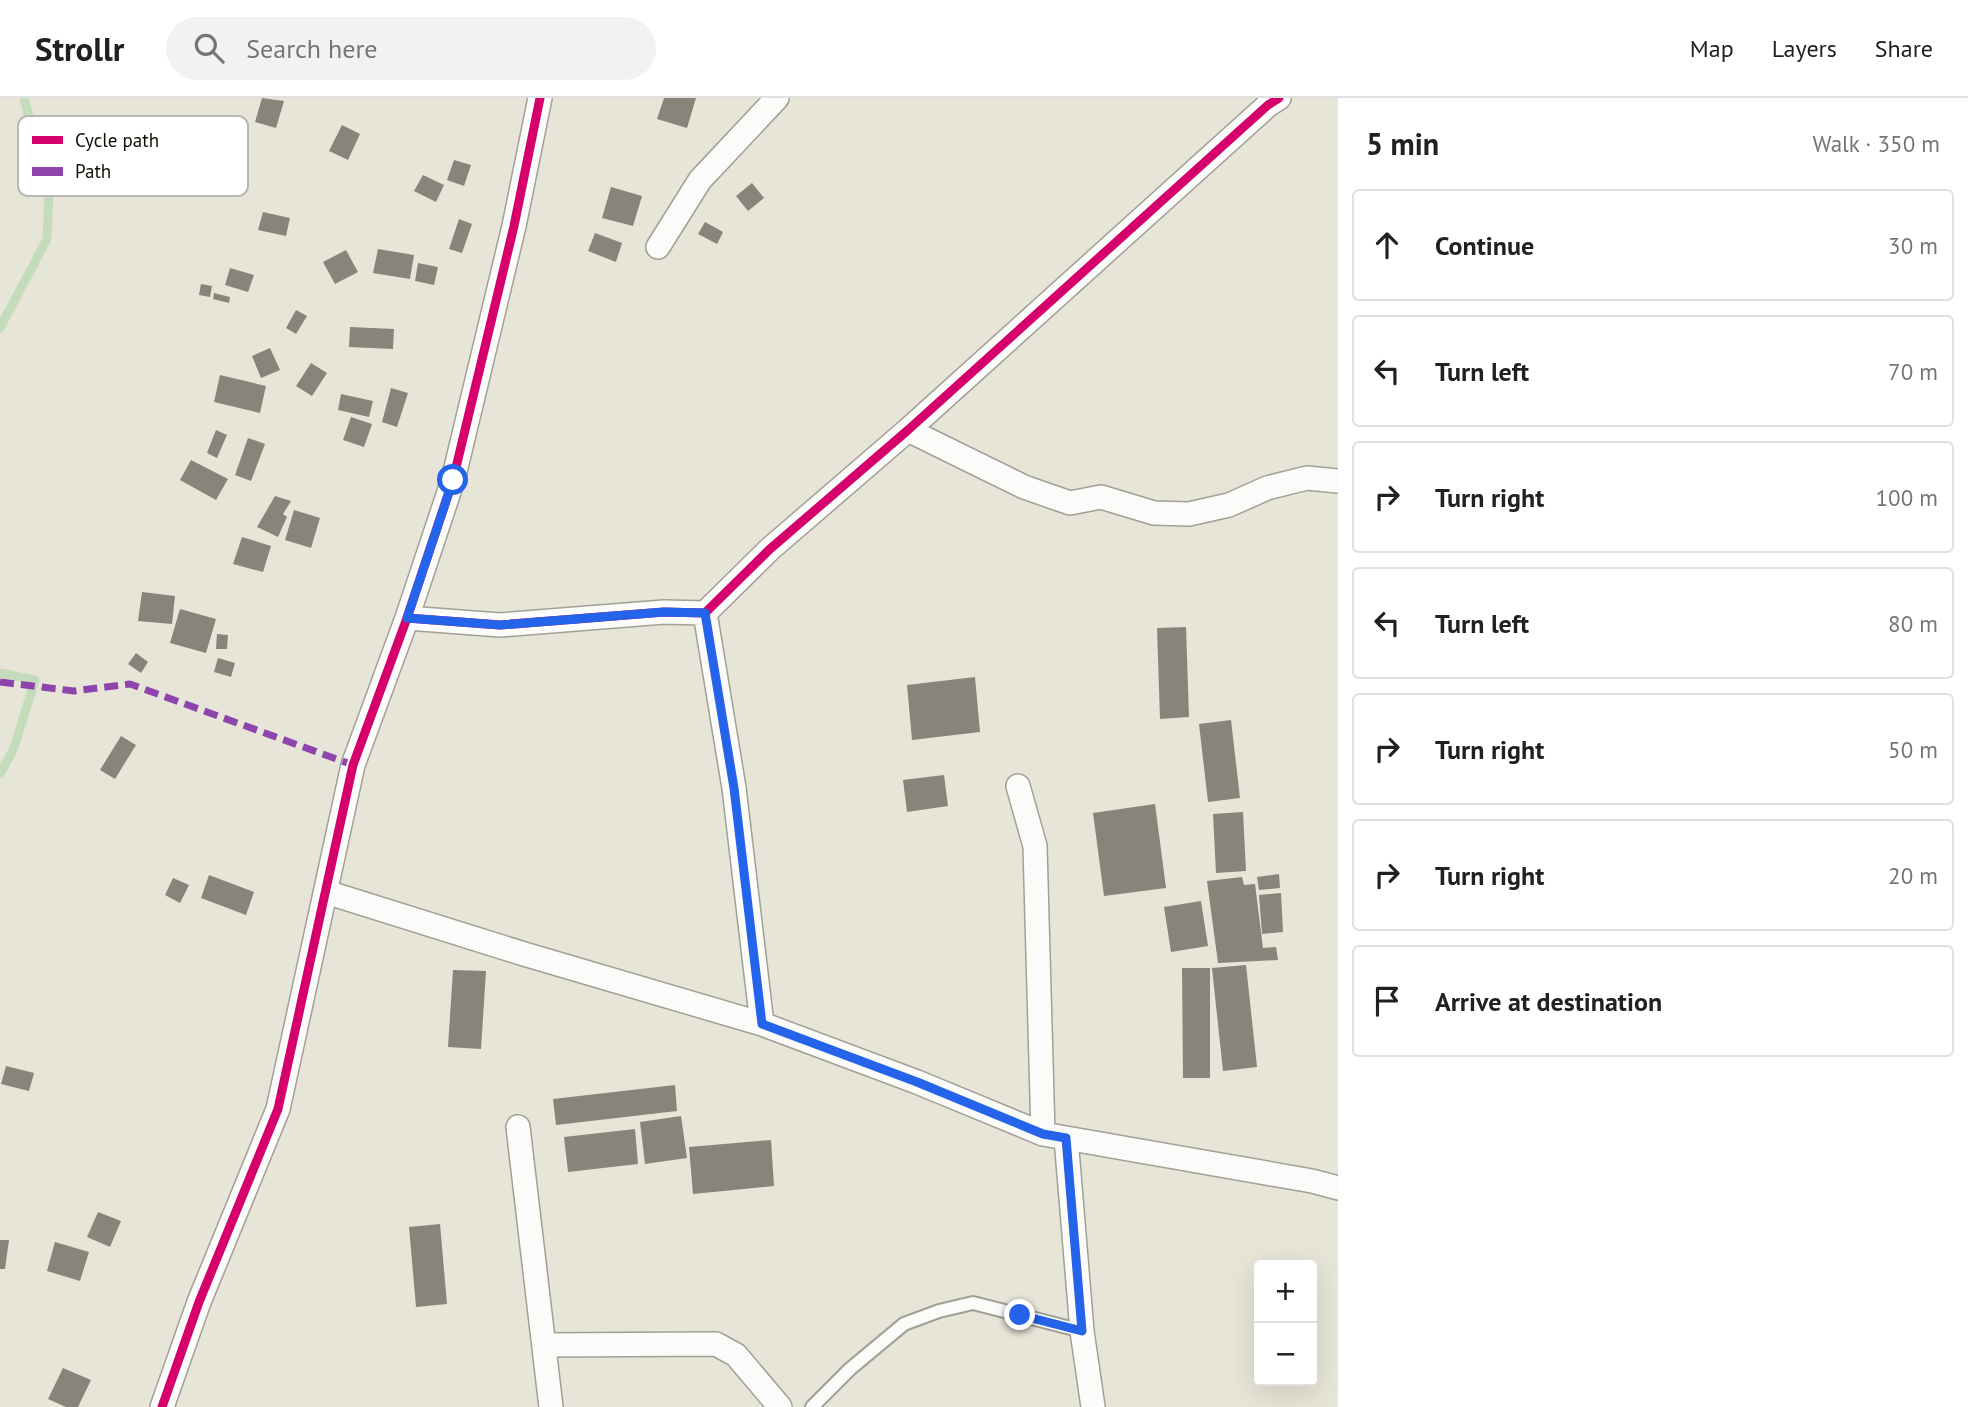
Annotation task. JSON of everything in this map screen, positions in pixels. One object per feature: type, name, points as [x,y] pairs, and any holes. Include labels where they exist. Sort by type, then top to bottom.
[{"type":"street","points":[[162,1407],[199,1302],[278,1109],[353,765],[407,618],[453,480],[514,226],[540,98]]},
{"type":"street","points":[[658,247],[700,180],[778,98]]},
{"type":"street","points":[[407,618],[500,625],[664,612],[705,613],[770,549],[908,430],[1268,105],[1279,98]]},
{"type":"street","points":[[908,430],[1024,487],[1058,499],[1070,503],[1101,497],[1154,513],[1189,514],[1229,505],[1267,488],[1307,478],[1338,481]]},
{"type":"street","points":[[705,613],[734,788],[762,1024]]},
{"type":"street","points":[[1018,786],[1035,846],[1043,1134]]},
{"type":"street","points":[[327,892],[524,954],[762,1024],[917,1082],[1043,1134],[1312,1181],[1338,1188]]},
{"type":"street","points":[[518,1127],[551,1407]]},
{"type":"street","points":[[1066,1138],[1082,1331],[1093,1407]]},
{"type":"street","points":[[544,1345],[716,1344],[736,1355],[780,1407]]},
{"type":"lane","points":[[811,1407],[850,1369],[904,1324],[939,1311],[973,1303],[1082,1331]]},
{"type":"building","points":[[262,98],[284,101],[276,128],[255,122]]},
{"type":"building","points":[[664,98],[696,98],[687,128],[657,119]]},
{"type":"building","points":[[342,125],[360,134],[348,160],[329,151]]},
{"type":"building","points":[[454,160],[471,165],[464,186],[447,180]]},
{"type":"building","points":[[423,175],[444,185],[436,202],[414,191]]},
{"type":"building","points":[[752,183],[764,198],[748,211],[736,196]]},
{"type":"building","points":[[611,187],[642,196],[633,226],[602,218]]},
{"type":"building","points":[[263,212],[290,218],[286,236],[258,230]]},
{"type":"building","points":[[459,219],[472,224],[462,253],[449,249]]},
{"type":"building","points":[[705,222],[723,232],[717,244],[698,234]]},
{"type":"building","points":[[595,233],[622,243],[616,262],[588,251]]},
{"type":"building","points":[[378,249],[414,255],[410,279],[373,273]]},
{"type":"building","points":[[346,250],[358,272],[335,284],[323,262]]},
{"type":"building","points":[[418,263],[438,267],[434,285],[415,281]]},
{"type":"building","points":[[230,268],[254,275],[248,292],[225,285]]},
{"type":"building","points":[[201,284],[212,286],[210,297],[199,295]]},
{"type":"building","points":[[214,293],[230,297],[229,303],[213,299]]},
{"type":"building","points":[[296,310],[307,316],[296,334],[286,328]]},
{"type":"building","points":[[350,327],[394,329],[393,349],[349,347]]},
{"type":"building","points":[[270,348],[280,370],[261,378],[252,356]]},
{"type":"building","points":[[311,363],[327,373],[312,396],[296,386]]},
{"type":"building","points":[[220,375],[266,386],[260,413],[214,402]]},
{"type":"building","points":[[391,388],[408,393],[397,427],[382,422]]},
{"type":"building","points":[[341,394],[373,401],[369,417],[338,410]]},
{"type":"building","points":[[351,417],[372,424],[364,447],[343,440]]},
{"type":"building","points":[[216,430],[227,435],[217,458],[207,453]]},
{"type":"building","points":[[248,438],[265,444],[251,481],[235,475]]},
{"type":"building","points":[[191,460],[228,479],[216,500],[180,480]]},
{"type":"building","points":[[275,496],[291,501],[283,514],[287,517],[278,537],[257,527]]},
{"type":"building","points":[[294,510],[320,518],[311,548],[285,540]]},
{"type":"building","points":[[242,537],[271,546],[263,572],[233,564]]},
{"type":"building","points":[[142,592],[175,596],[172,624],[138,621]]},
{"type":"building","points":[[180,609],[216,619],[206,653],[170,643]]},
{"type":"building","points":[[1186,627],[1189,717],[1160,719],[1157,628]]},
{"type":"building","points":[[217,634],[228,635],[227,649],[216,649]]},
{"type":"building","points":[[136,653],[148,662],[141,673],[128,664]]},
{"type":"building","points":[[218,658],[235,663],[231,677],[214,672]]},
{"type":"building","points":[[975,677],[980,732],[912,740],[907,685]]},
{"type":"building","points":[[1231,720],[1240,798],[1208,802],[1199,724]]},
{"type":"building","points":[[121,736],[136,745],[115,779],[100,770]]},
{"type":"building","points":[[944,775],[948,806],[907,812],[903,780]]},
{"type":"building","points":[[1155,804],[1166,888],[1104,896],[1093,813]]},
{"type":"building","points":[[1243,812],[1246,871],[1216,873],[1213,814]]},
{"type":"building","points":[[1279,874],[1280,888],[1259,890],[1257,877]]},
{"type":"building","points":[[209,875],[254,892],[246,915],[201,898]]},
{"type":"building","points":[[1242,877],[1244,885],[1255,884],[1263,948],[1276,947],[1278,960],[1218,963],[1207,881]]},
{"type":"building","points":[[173,878],[189,885],[180,903],[165,895]]},
{"type":"building","points":[[1281,893],[1283,932],[1262,934],[1259,895]]},
{"type":"building","points":[[1201,901],[1208,946],[1171,952],[1164,907]]},
{"type":"building","points":[[1246,965],[1257,1067],[1223,1071],[1212,968]]},
{"type":"building","points":[[1182,968],[1210,968],[1210,1078],[1183,1078]]},
{"type":"building","points":[[453,970],[486,971],[481,1049],[448,1047]]},
{"type":"building","points":[[6,1066],[34,1073],[29,1091],[1,1084]]},
{"type":"building","points":[[675,1085],[677,1111],[556,1125],[553,1099]]},
{"type":"building","points":[[681,1116],[687,1158],[645,1164],[640,1122]]},
{"type":"building","points":[[635,1129],[638,1164],[568,1172],[564,1137]]},
{"type":"building","points":[[771,1140],[774,1186],[693,1194],[689,1147]]},
{"type":"building","points":[[98,1212],[121,1221],[110,1247],[87,1237]]},
{"type":"building","points":[[440,1224],[447,1304],[416,1307],[409,1227]]},
{"type":"building","points":[[0,1240],[9,1240],[5,1269],[0,1269]]},
{"type":"building","points":[[55,1242],[89,1252],[80,1281],[47,1271]]},
{"type":"building","points":[[63,1368],[91,1380],[78,1407],[66,1407],[48,1399]]},
{"type":"waterway","points":[[24,98],[29,116]]},
{"type":"waterway","points":[[0,328],[47,239],[49,196]]},
{"type":"waterway","points":[[0,673],[35,680],[14,748],[0,774]]},
{"type":"marked path","points":[[0,682],[74,691],[130,684],[353,765]]},
{"type":"cycle path","points":[[162,1407],[199,1302],[278,1109],[353,765],[407,618],[453,480],[514,226],[540,98]]},
{"type":"cycle path","points":[[407,618],[500,625],[664,612],[705,613],[770,549],[908,430],[1268,105],[1279,98]]},
{"type":"route","points":[[453,480],[407,618],[500,625],[664,612],[705,613],[734,788],[762,1024],[917,1082],[1043,1134],[1066,1138],[1082,1331],[1020,1315]]}]
